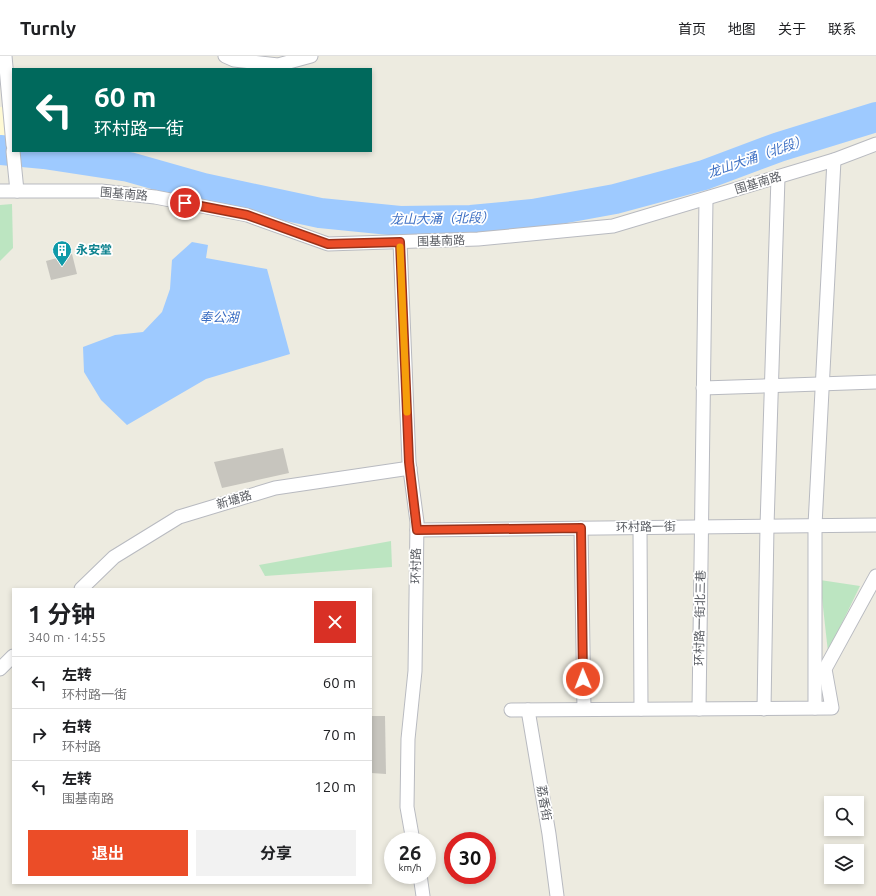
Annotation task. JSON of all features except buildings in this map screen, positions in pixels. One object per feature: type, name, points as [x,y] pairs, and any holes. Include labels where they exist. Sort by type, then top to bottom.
[{"type":"street","points":[[4,56],[12,135]]},
{"type":"street","points":[[225,56],[234,60],[278,65],[311,56]]},
{"type":"street","name":"围基南路","points":[[0,191],[101,191],[155,197],[247,215],[328,244],[478,239],[613,226],[834,160],[876,144]]},
{"type":"street","points":[[14,152],[17,190]]},
{"type":"street","points":[[814,708],[815,525],[834,160]]},
{"type":"street","points":[[764,709],[767,526],[778,177]]},
{"type":"street","name":"环村路一街北三巷","points":[[699,709],[706,199]]},
{"type":"street","name":"环村路","points":[[400,242],[410,468],[417,530],[414,671],[408,739],[407,807],[412,832]]},
{"type":"street","points":[[703,388],[876,382]]},
{"type":"street","name":"新塘路","points":[[82,588],[114,558],[179,517],[276,488],[410,468]]},
{"type":"street","name":"环村路一街","points":[[417,530],[876,525]]},
{"type":"street","points":[[581,528],[584,709]]},
{"type":"street","points":[[640,528],[641,709]]},
{"type":"street","points":[[511,710],[832,708],[825,669],[876,576]]},
{"type":"street","points":[[0,669],[12,657]]},
{"type":"street","name":"荔香街","points":[[528,710],[549,834],[557,896]]},
{"type":"street","points":[[421,884],[423,896]]},
{"type":"shaded area","points":[[0,107],[3,107],[8,139],[0,140]]},
{"type":"green space","points":[[12,204],[13,248],[0,261],[0,205]]},
{"type":"green space","points":[[391,541],[392,567],[265,576],[259,565]]},
{"type":"green space","points":[[820,580],[860,586],[828,652]]},
{"type":"water","name":"奉公湖","points":[[192,242],[208,245],[206,258],[267,269],[290,354],[206,379],[127,425],[101,400],[84,372],[83,347],[115,335],[143,332],[162,312],[170,289],[172,260]]},
{"type":"waterway","name":"龙山大涌（北段）","points":[[22,152],[129,167],[203,188],[320,213],[400,221],[471,220],[533,214],[615,199],[704,175],[779,147],[876,117]]},
{"type":"waterway","name":"龙山大涌（北段）","points":[[0,150],[12,151]]},
{"type":"slow traffic","points":[[400,247],[407,412]]},
{"type":"place","name":"永安堂","points":[[62,267]]},
{"type":"route","points":[[185,203],[247,215],[328,244],[400,242],[409,462],[417,530],[581,528],[583,679]]}]
